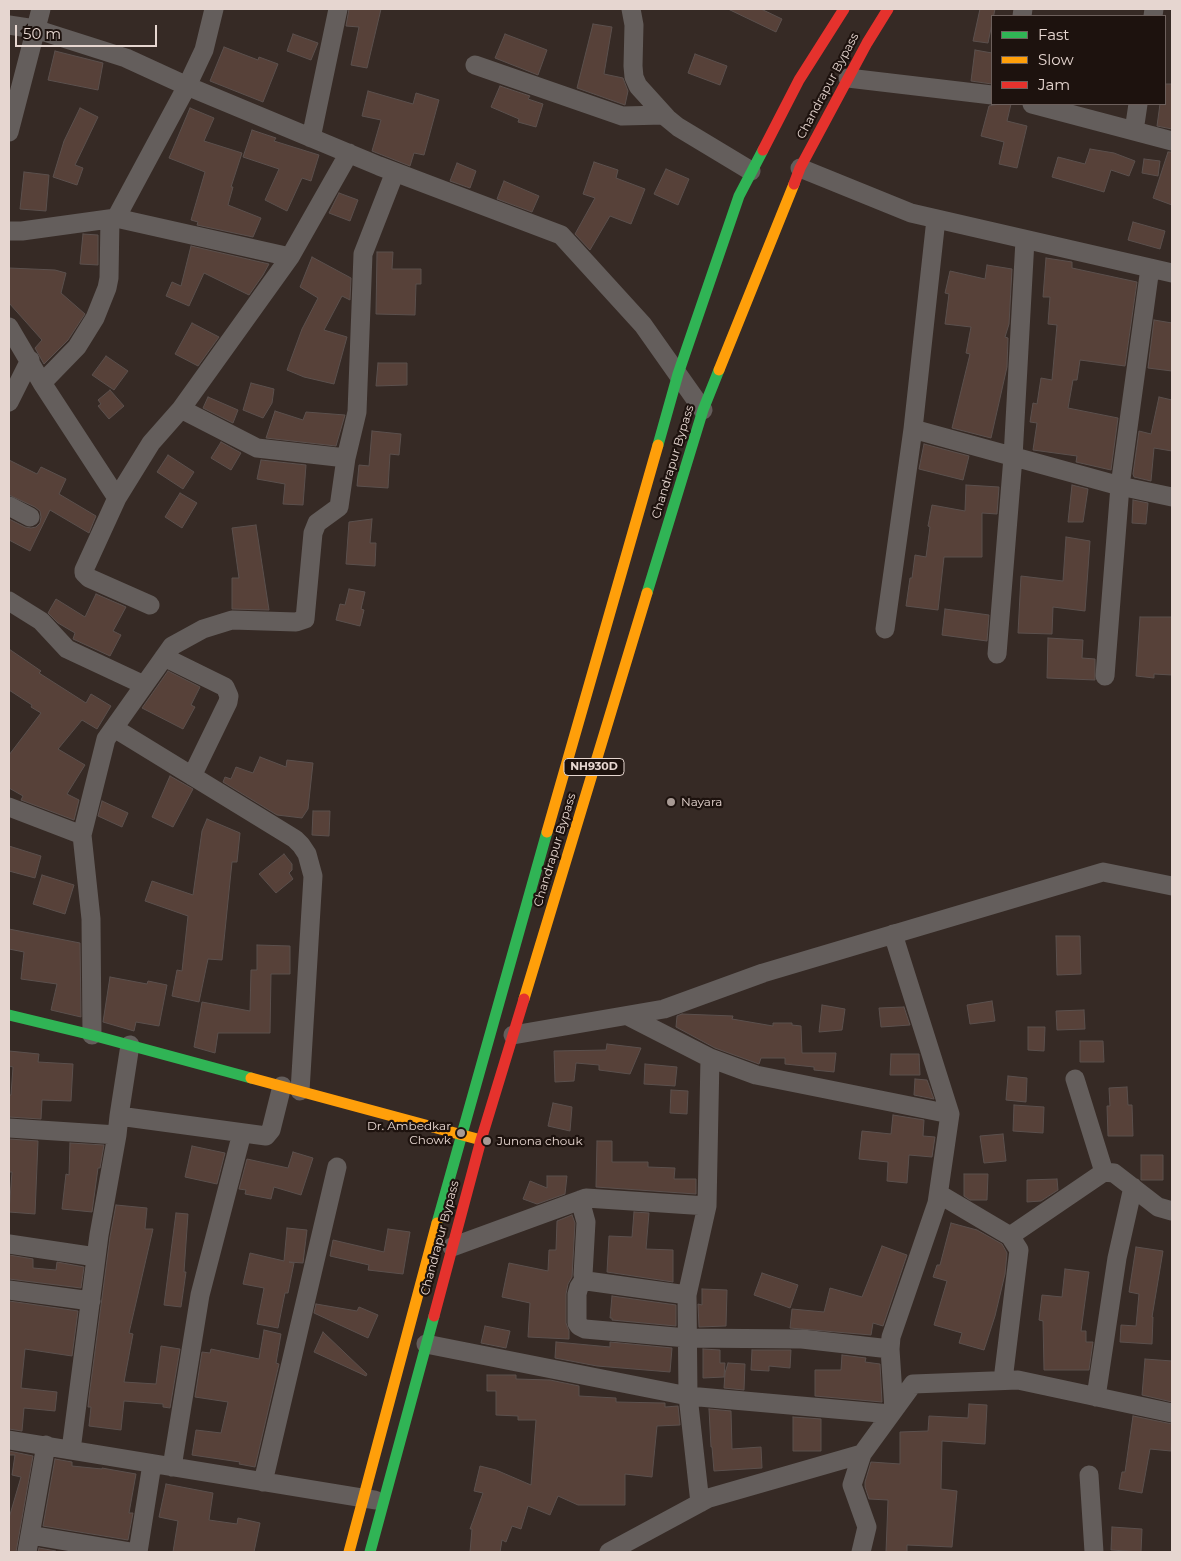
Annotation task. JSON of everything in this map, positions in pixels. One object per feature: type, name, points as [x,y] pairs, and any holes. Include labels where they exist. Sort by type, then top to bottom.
[{"type":"main road","name":"Chandrapur Bypass","points":[[349,1552],[461,1134],[678,374],[740,196],[751,171],[808,64],[844,9]]},
{"type":"main road","name":"Chandrapur Bypass","points":[[376,1551],[384,1502],[481,1140],[704,410],[800,168],[867,43],[888,9]]},
{"type":"main road","points":[[9,1015],[130,1045],[481,1140]]},
{"type":"street","points":[[9,132],[41,9]]},
{"type":"street","points":[[42,382],[77,347],[95,318],[109,278],[113,218],[187,86],[206,44],[214,9]]},
{"type":"street","points":[[311,138],[338,9]]},
{"type":"street","points":[[631,9],[634,25],[633,66],[634,77],[638,86],[678,126],[751,171]]},
{"type":"street","points":[[9,25],[36,29],[126,58],[311,138],[561,236],[643,325],[704,410]]},
{"type":"street","points":[[475,65],[622,116],[664,114]]},
{"type":"street","points":[[848,78],[991,95]]},
{"type":"street","points":[[1036,105],[1172,141]]},
{"type":"street","points":[[1134,131],[1138,105]]},
{"type":"street","points":[[150,606],[89,578],[84,573],[84,570],[117,498],[151,443],[181,409],[290,257],[349,153]]},
{"type":"street","points":[[800,168],[911,213],[1172,273]]},
{"type":"street","points":[[92,1035],[91,919],[82,835],[106,739],[172,646],[203,629],[232,620],[296,622],[305,619],[313,533],[317,523],[339,507],[346,458],[357,412],[363,254],[395,172]]},
{"type":"street","points":[[9,230],[22,231],[113,218],[290,257]]},
{"type":"street","points":[[885,629],[913,429],[936,219]]},
{"type":"street","points":[[997,654],[1014,456],[1025,240]]},
{"type":"street","points":[[1106,676],[1120,486],[1150,268]]},
{"type":"street","points":[[9,327],[117,498]]},
{"type":"street","points":[[9,402],[30,360]]},
{"type":"street","points":[[181,409],[257,448],[346,458]]},
{"type":"street","points":[[913,429],[1120,486],[1172,496]]},
{"type":"street","points":[[9,506],[30,517]]},
{"type":"street","points":[[9,601],[42,621],[67,649],[144,685]]},
{"type":"street","points":[[164,658],[225,687],[229,696],[228,702],[192,776]]},
{"type":"street","points":[[114,728],[295,839],[301,844],[311,865],[313,876],[291,1088],[270,1133],[262,1136],[119,1116]]},
{"type":"street","points":[[9,807],[82,835]]},
{"type":"street","points":[[513,1035],[664,1009],[763,973],[1103,872],[1172,886]]},
{"type":"street","points":[[892,1412],[890,1349],[894,1326],[939,1194],[950,1114],[893,934]]},
{"type":"street","points":[[628,1016],[710,1058],[756,1075],[950,1114]]},
{"type":"street","points":[[71,1450],[96,1257],[130,1045]]},
{"type":"street","points":[[700,1503],[688,1396],[687,1295],[707,1206],[710,1058]]},
{"type":"street","points":[[1075,1079],[1104,1172]]},
{"type":"street","points":[[9,1128],[117,1135]]},
{"type":"street","points":[[172,1467],[200,1295],[242,1133]]},
{"type":"street","points":[[263,1482],[337,1167]]},
{"type":"street","points":[[1010,1236],[1104,1172],[1114,1173],[1158,1207],[1172,1211]]},
{"type":"street","points":[[1096,1397],[1116,1258],[1133,1188]]},
{"type":"street","points":[[939,1194],[1010,1236],[1018,1250],[1003,1380]]},
{"type":"street","points":[[452,1247],[580,1200],[592,1198],[707,1206]]},
{"type":"street","points":[[580,1200],[586,1222],[583,1275],[585,1278],[591,1282],[687,1295]]},
{"type":"street","points":[[9,1244],[96,1257]]},
{"type":"street","points":[[585,1278],[577,1294],[579,1326],[585,1328],[687,1338],[797,1339],[890,1349]]},
{"type":"street","points":[[9,1290],[91,1301]]},
{"type":"street","points":[[426,1344],[688,1396],[892,1412]]},
{"type":"street","points":[[861,1552],[867,1527],[852,1485],[862,1454],[913,1384],[1018,1380],[1172,1413]]},
{"type":"street","points":[[9,1440],[384,1502]]},
{"type":"street","points":[[46,1445],[29,1543],[131,1552]]},
{"type":"street","points":[[608,1552],[708,1498],[862,1454]]},
{"type":"street","points":[[138,1552],[152,1464]]},
{"type":"street","points":[[1089,1475],[1094,1552]]},
{"type":"building","points":[[349,9],[381,9],[367,68],[351,65],[359,27],[346,26]]},
{"type":"building","points":[[728,9],[761,9],[782,19],[776,32]]},
{"type":"building","points":[[980,9],[995,9],[994,15],[991,15],[988,43],[973,41]]},
{"type":"building","points":[[593,24],[612,27],[604,74],[623,78],[628,91],[625,105],[577,88]]},
{"type":"building","points":[[293,34],[318,43],[311,60],[287,51]]},
{"type":"building","points":[[505,34],[547,50],[538,75],[495,58]]},
{"type":"building","points":[[224,47],[258,60],[259,57],[278,64],[263,102],[210,81]]},
{"type":"building","points":[[975,50],[991,53],[991,84],[971,81]]},
{"type":"building","points":[[55,51],[103,63],[98,90],[48,80]]},
{"type":"building","points":[[695,54],[727,66],[720,85],[688,73]]},
{"type":"building","points":[[1166,84],[1172,84],[1172,129],[1157,126],[1160,105],[1166,105]]},
{"type":"building","points":[[500,86],[530,96],[528,99],[543,104],[536,127],[518,122],[519,119],[491,107]]},
{"type":"building","points":[[368,91],[413,104],[416,93],[439,100],[424,155],[414,153],[410,166],[372,151],[381,120],[362,116]]},
{"type":"building","points":[[1011,105],[1007,121],[1027,126],[1017,168],[999,164],[1004,142],[981,136],[989,106]]},
{"type":"building","points":[[80,108],[98,117],[75,165],[83,168],[77,185],[53,177],[64,141]]},
{"type":"building","points":[[190,108],[214,118],[204,141],[242,153],[231,187],[233,187],[228,205],[261,218],[253,237],[197,225],[198,222],[191,220],[205,172],[169,158]]},
{"type":"building","points":[[252,130],[276,138],[274,141],[319,155],[311,181],[302,178],[287,211],[265,200],[279,169],[243,157]]},
{"type":"building","points":[[1090,149],[1114,153],[1135,161],[1129,176],[1111,170],[1104,192],[1052,177],[1058,157],[1085,164]]},
{"type":"building","points":[[1168,152],[1172,152],[1172,205],[1153,198]]},
{"type":"building","points":[[1144,159],[1160,161],[1158,176],[1142,173]]},
{"type":"building","points":[[594,162],[618,170],[616,178],[645,189],[631,224],[610,216],[590,250],[575,234],[595,198],[583,194]]},
{"type":"building","points":[[457,163],[476,171],[470,188],[450,181]]},
{"type":"building","points":[[666,169],[689,179],[678,205],[654,194]]},
{"type":"building","points":[[24,172],[49,175],[46,211],[20,209]]},
{"type":"building","points":[[504,181],[539,196],[532,212],[497,199]]},
{"type":"building","points":[[339,193],[358,200],[350,221],[329,213]]},
{"type":"building","points":[[1133,222],[1165,231],[1160,249],[1128,240]]},
{"type":"building","points":[[83,234],[98,235],[98,265],[80,264]]},
{"type":"building","points":[[191,246],[269,264],[249,295],[204,273],[189,306],[166,296],[172,282],[181,286]]},
{"type":"building","points":[[377,252],[393,252],[392,269],[421,269],[421,284],[416,284],[415,315],[376,314]]},
{"type":"building","points":[[312,257],[351,278],[350,300],[342,296],[324,330],[347,337],[334,384],[304,377],[287,370],[302,329],[318,298],[300,287]]},
{"type":"building","points":[[1046,258],[1072,262],[1072,268],[1137,282],[1125,366],[1080,360],[1077,380],[1073,380],[1068,408],[1118,418],[1111,470],[1076,462],[1077,456],[1033,450],[1037,423],[1030,422],[1033,403],[1037,404],[1041,378],[1052,380],[1057,325],[1048,324],[1050,297],[1043,297]]},
{"type":"building","points":[[987,265],[1012,269],[1009,324],[1005,337],[1008,338],[1007,367],[991,438],[952,428],[970,354],[966,353],[971,327],[945,324],[949,294],[945,293],[950,271],[985,279]]},
{"type":"building","points":[[9,268],[55,270],[66,273],[61,293],[85,314],[68,340],[44,364],[35,348],[42,340],[9,303]]},
{"type":"building","points":[[1154,320],[1172,323],[1172,371],[1148,368]]},
{"type":"building","points":[[192,323],[219,337],[198,366],[175,354]]},
{"type":"building","points":[[106,356],[128,371],[114,390],[92,375]]},
{"type":"building","points":[[378,363],[407,363],[407,385],[376,386]]},
{"type":"building","points":[[251,383],[274,389],[272,403],[263,418],[243,410]]},
{"type":"building","points":[[110,390],[124,406],[109,419],[98,406],[101,404],[98,400]]},
{"type":"building","points":[[208,397],[238,410],[233,423],[203,408]]},
{"type":"building","points":[[1159,397],[1172,400],[1172,451],[1154,448],[1151,481],[1134,477],[1133,474],[1139,431],[1151,434]]},
{"type":"building","points":[[275,411],[303,420],[306,412],[345,415],[336,446],[266,438]]},
{"type":"building","points":[[372,431],[401,434],[399,455],[390,454],[388,488],[357,486],[359,465],[369,466]]},
{"type":"building","points":[[221,442],[241,453],[231,470],[211,458]]},
{"type":"building","points":[[924,444],[969,456],[963,480],[919,469]]},
{"type":"building","points":[[168,455],[194,472],[183,489],[157,472]]},
{"type":"building","points":[[9,460],[37,474],[41,467],[66,479],[59,494],[96,516],[89,533],[50,510],[30,551],[9,540],[9,519],[31,528],[36,527],[40,523],[41,517],[40,511],[35,507],[9,495]]},
{"type":"building","points":[[261,460],[306,465],[303,505],[283,504],[285,484],[257,479]]},
{"type":"building","points":[[966,485],[999,487],[997,514],[982,513],[982,557],[944,557],[938,610],[906,606],[915,555],[926,557],[930,527],[928,526],[932,505],[965,511]]},
{"type":"building","points":[[1072,485],[1088,489],[1083,522],[1068,522]]},
{"type":"building","points":[[180,493],[197,503],[182,528],[165,517]]},
{"type":"building","points":[[1133,500],[1148,503],[1146,524],[1132,523]]},
{"type":"building","points":[[372,519],[370,543],[376,543],[375,566],[346,564],[349,522]]},
{"type":"building","points":[[256,525],[269,610],[232,609],[232,578],[239,578],[232,528]]},
{"type":"building","points":[[1066,537],[1090,541],[1085,611],[1053,607],[1052,634],[1018,633],[1021,576],[1063,581]]},
{"type":"building","points":[[349,589],[365,592],[361,609],[364,610],[360,626],[336,620],[340,604],[345,605]]},
{"type":"building","points":[[96,594],[126,607],[113,631],[121,635],[110,656],[73,639],[75,633],[58,623],[48,613],[56,599],[85,617]]},
{"type":"building","points":[[945,609],[989,615],[987,641],[942,635]]},
{"type":"building","points":[[1140,617],[1172,617],[1172,675],[1154,674],[1154,678],[1136,676]]},
{"type":"building","points":[[1048,638],[1083,640],[1082,658],[1095,659],[1095,680],[1047,678]]},
{"type":"building","points":[[9,649],[41,671],[39,673],[86,703],[91,694],[111,706],[97,729],[82,720],[58,749],[85,765],[67,794],[79,800],[74,820],[21,800],[23,796],[9,788],[9,755],[41,713],[9,690]]},
{"type":"building","points":[[168,671],[200,687],[191,705],[195,707],[183,729],[142,708]]},
{"type":"building","points":[[260,757],[286,767],[287,760],[313,763],[308,809],[302,818],[277,815],[223,782],[225,777],[231,779],[236,767],[253,773]]},
{"type":"building","points":[[170,776],[193,789],[173,827],[152,817]]},
{"type":"building","points":[[102,801],[128,813],[122,827],[98,816]]},
{"type":"building","points":[[313,811],[330,811],[329,836],[312,835]]},
{"type":"building","points":[[207,819],[240,833],[237,862],[232,862],[222,960],[208,959],[199,1002],[172,996],[177,970],[182,971],[188,916],[145,901],[152,881],[193,895],[202,831]]},
{"type":"building","points":[[9,846],[41,856],[35,878],[9,871]]},
{"type":"building","points":[[284,854],[292,864],[292,870],[289,873],[293,879],[276,893],[259,874]]},
{"type":"building","points":[[42,875],[74,885],[65,914],[33,904]]},
{"type":"building","points":[[9,929],[80,943],[81,1017],[51,1010],[57,984],[21,979],[24,952],[9,949]]},
{"type":"building","points":[[1056,936],[1080,936],[1081,974],[1057,975]]},
{"type":"building","points":[[257,945],[290,946],[290,974],[271,974],[270,1033],[218,1033],[215,1053],[194,1047],[202,1002],[250,1011],[251,970],[257,970]]},
{"type":"building","points":[[110,977],[147,984],[148,981],[167,985],[159,1026],[136,1022],[134,1031],[103,1022]]},
{"type":"building","points":[[992,1001],[995,1021],[970,1024],[967,1005]]},
{"type":"building","points":[[822,1005],[845,1009],[842,1030],[819,1032]]},
{"type":"building","points":[[904,1007],[910,1025],[881,1027],[879,1008]]},
{"type":"building","points":[[1084,1010],[1085,1029],[1057,1030],[1056,1011]]},
{"type":"building","points":[[682,1014],[733,1016],[732,1019],[773,1026],[773,1023],[792,1023],[792,1025],[801,1026],[802,1053],[836,1053],[834,1072],[814,1070],[814,1067],[785,1064],[785,1058],[761,1058],[759,1064],[715,1048],[676,1027],[677,1016]]},
{"type":"building","points":[[1028,1027],[1045,1027],[1044,1051],[1028,1050]]},
{"type":"building","points":[[1080,1041],[1103,1041],[1104,1062],[1080,1062]]},
{"type":"building","points":[[607,1044],[641,1048],[630,1074],[599,1070],[599,1065],[576,1063],[574,1081],[555,1082],[554,1051],[606,1050]]},
{"type":"building","points":[[9,1051],[39,1054],[38,1062],[73,1064],[71,1101],[42,1100],[41,1119],[9,1117],[9,1095],[11,1095],[13,1067],[9,1066]]},
{"type":"building","points":[[891,1054],[919,1054],[920,1075],[890,1075]]},
{"type":"building","points":[[645,1064],[677,1067],[675,1086],[644,1084]]},
{"type":"building","points":[[1008,1076],[1027,1078],[1026,1102],[1006,1100]]},
{"type":"building","points":[[915,1079],[927,1080],[934,1099],[914,1095]]},
{"type":"building","points":[[1127,1087],[1128,1105],[1132,1105],[1133,1136],[1108,1136],[1107,1106],[1110,1106],[1109,1088]]},
{"type":"building","points":[[671,1090],[688,1091],[687,1114],[670,1113]]},
{"type":"building","points":[[553,1103],[572,1107],[570,1131],[548,1126]]},
{"type":"building","points":[[1014,1105],[1044,1107],[1043,1133],[1013,1131]]},
{"type":"building","points":[[893,1115],[924,1120],[923,1136],[935,1137],[932,1157],[909,1155],[907,1183],[887,1181],[888,1162],[859,1159],[862,1131],[891,1134]]},
{"type":"building","points":[[1003,1134],[1006,1161],[984,1163],[980,1136]]},
{"type":"building","points":[[9,1139],[38,1141],[35,1214],[9,1212],[12,1172],[9,1172]]},
{"type":"building","points":[[597,1141],[612,1141],[612,1162],[648,1162],[648,1167],[675,1168],[674,1179],[696,1179],[696,1194],[596,1187]]},
{"type":"building","points":[[70,1143],[104,1145],[100,1168],[98,1168],[92,1212],[62,1209],[66,1174],[69,1175]]},
{"type":"building","points":[[192,1146],[225,1153],[217,1184],[185,1177]]},
{"type":"building","points":[[293,1152],[313,1158],[301,1195],[274,1187],[271,1199],[245,1194],[246,1190],[239,1189],[247,1159],[288,1168]]},
{"type":"building","points":[[1141,1155],[1163,1155],[1163,1180],[1141,1180]]},
{"type":"building","points":[[964,1174],[988,1174],[987,1200],[970,1200],[964,1196]]},
{"type":"building","points":[[547,1176],[567,1176],[565,1194],[537,1204],[523,1199],[530,1181],[547,1188]]},
{"type":"building","points":[[1057,1179],[1058,1190],[1041,1201],[1027,1202],[1027,1180]]},
{"type":"building","points":[[116,1205],[147,1208],[145,1229],[153,1229],[129,1333],[133,1334],[124,1382],[156,1384],[161,1346],[180,1349],[170,1408],[163,1407],[163,1404],[124,1401],[121,1430],[89,1426],[91,1407],[88,1407],[110,1237]]},
{"type":"building","points":[[634,1212],[649,1213],[646,1249],[673,1250],[673,1282],[607,1272],[609,1236],[632,1237]]},
{"type":"building","points":[[176,1213],[188,1214],[184,1272],[186,1272],[181,1307],[164,1305]]},
{"type":"building","points":[[572,1215],[575,1223],[572,1277],[566,1294],[566,1323],[569,1339],[528,1337],[530,1303],[502,1297],[509,1263],[548,1271],[549,1250],[556,1250],[557,1221]]},
{"type":"building","points":[[951,1223],[977,1230],[1002,1244],[1007,1253],[1005,1274],[995,1316],[984,1350],[959,1343],[962,1333],[934,1325],[947,1281],[933,1277],[937,1265],[940,1265]]},
{"type":"building","points":[[287,1228],[307,1230],[303,1263],[289,1262],[294,1263],[288,1293],[285,1293],[278,1328],[257,1324],[264,1288],[243,1284],[250,1253],[284,1261]]},
{"type":"building","points":[[388,1229],[410,1232],[403,1274],[368,1270],[369,1265],[330,1256],[333,1240],[384,1252]]},
{"type":"building","points":[[882,1246],[907,1255],[883,1326],[873,1323],[871,1335],[790,1328],[792,1309],[824,1312],[830,1288],[862,1297]]},
{"type":"building","points":[[1136,1247],[1163,1251],[1152,1317],[1152,1344],[1120,1342],[1121,1325],[1136,1326],[1139,1294],[1129,1292]]},
{"type":"building","points":[[9,1255],[33,1259],[33,1268],[56,1270],[57,1262],[84,1267],[81,1288],[9,1279]]},
{"type":"building","points":[[1065,1269],[1089,1272],[1081,1331],[1086,1331],[1086,1342],[1093,1342],[1089,1370],[1044,1370],[1043,1321],[1039,1320],[1042,1295],[1062,1297]]},
{"type":"building","points":[[762,1273],[798,1285],[790,1308],[754,1295]]},
{"type":"building","points":[[702,1289],[727,1290],[726,1326],[699,1327],[698,1304],[702,1305]]},
{"type":"building","points":[[612,1296],[676,1305],[676,1326],[612,1320],[610,1318]]},
{"type":"building","points":[[9,1301],[78,1311],[72,1356],[25,1349],[21,1388],[57,1392],[55,1411],[24,1408],[22,1431],[9,1429]]},
{"type":"building","points":[[316,1304],[357,1311],[359,1307],[378,1315],[368,1338],[314,1313]]},
{"type":"building","points":[[485,1326],[510,1331],[506,1348],[481,1343]]},
{"type":"building","points":[[264,1330],[281,1334],[276,1363],[279,1364],[255,1467],[239,1464],[240,1462],[192,1455],[196,1430],[221,1433],[228,1402],[195,1397],[202,1352],[210,1353],[211,1349],[259,1359]]},
{"type":"building","points":[[323,1332],[367,1374],[366,1376],[314,1352]]},
{"type":"building","points":[[556,1342],[610,1347],[610,1342],[672,1348],[670,1372],[597,1366],[555,1358]]},
{"type":"building","points":[[703,1349],[720,1350],[720,1363],[725,1363],[724,1377],[703,1378]]},
{"type":"building","points":[[752,1350],[791,1350],[790,1368],[769,1366],[769,1371],[751,1370]]},
{"type":"building","points":[[842,1355],[866,1358],[865,1362],[880,1364],[882,1402],[815,1396],[815,1370],[841,1370]]},
{"type":"building","points":[[1145,1359],[1172,1361],[1172,1402],[1142,1395]]},
{"type":"building","points":[[728,1363],[745,1364],[744,1390],[724,1388]]},
{"type":"building","points":[[487,1375],[516,1375],[516,1379],[550,1380],[579,1386],[579,1396],[616,1398],[616,1402],[665,1403],[665,1407],[678,1406],[680,1425],[657,1426],[652,1477],[625,1474],[625,1505],[578,1505],[558,1496],[550,1515],[528,1506],[521,1529],[512,1526],[506,1542],[502,1540],[500,1552],[470,1552],[472,1529],[470,1529],[483,1493],[474,1491],[480,1466],[496,1470],[531,1485],[536,1420],[518,1420],[518,1416],[496,1415],[496,1391],[487,1391]]},
{"type":"building","points":[[969,1404],[987,1405],[985,1444],[942,1441],[941,1489],[957,1491],[952,1547],[907,1545],[907,1552],[886,1552],[888,1500],[869,1499],[865,1482],[871,1462],[900,1464],[900,1432],[928,1431],[929,1416],[968,1418]]},
{"type":"building","points":[[709,1409],[731,1411],[732,1449],[761,1447],[762,1468],[714,1471]]},
{"type":"building","points":[[1133,1416],[1172,1424],[1171,1451],[1150,1449],[1142,1493],[1119,1489],[1122,1472],[1125,1472]]},
{"type":"building","points":[[793,1417],[821,1419],[821,1451],[793,1451]]},
{"type":"building","points":[[9,1451],[33,1456],[16,1552],[9,1552],[9,1518],[21,1477],[12,1475],[15,1455],[9,1455]]},
{"type":"building","points":[[55,1459],[72,1462],[72,1466],[102,1468],[136,1474],[129,1513],[133,1513],[128,1540],[43,1526]]},
{"type":"building","points":[[166,1484],[213,1493],[209,1520],[237,1524],[238,1518],[260,1523],[254,1552],[173,1552],[178,1521],[159,1517]]},
{"type":"building","points":[[1112,1527],[1142,1529],[1141,1552],[1111,1550]]},
{"type":"building","points":[[39,1548],[56,1551],[56,1552],[38,1552]]},
{"type":"traffic: fast","points":[[658,445],[678,374],[739,196],[763,150]]},
{"type":"traffic: fast","points":[[647,593],[703,410],[719,370]]},
{"type":"traffic: fast","points":[[437,1223],[547,832]]},
{"type":"traffic: fast","points":[[9,1015],[92,1035],[251,1078]]},
{"type":"traffic: fast","points":[[370,1552],[434,1316]]},
{"type":"traffic: slow","points":[[719,370],[794,184]]},
{"type":"traffic: slow","points":[[547,832],[658,445]]},
{"type":"traffic: slow","points":[[524,999],[647,593]]},
{"type":"traffic: slow","points":[[251,1078],[481,1140]]},
{"type":"traffic: slow","points":[[349,1552],[437,1223]]},
{"type":"traffic: jam","points":[[763,150],[799,80],[844,9]]},
{"type":"traffic: jam","points":[[794,184],[800,168],[867,43],[888,9]]},
{"type":"traffic: jam","points":[[434,1316],[481,1140],[524,999]]},
{"type":"place","name":"Nayara","points":[[671,802]]},
{"type":"place","name":"Dr. Ambedkar Chowk","points":[[461,1133]]},
{"type":"place","name":"Junona chouk","points":[[487,1141]]}]
